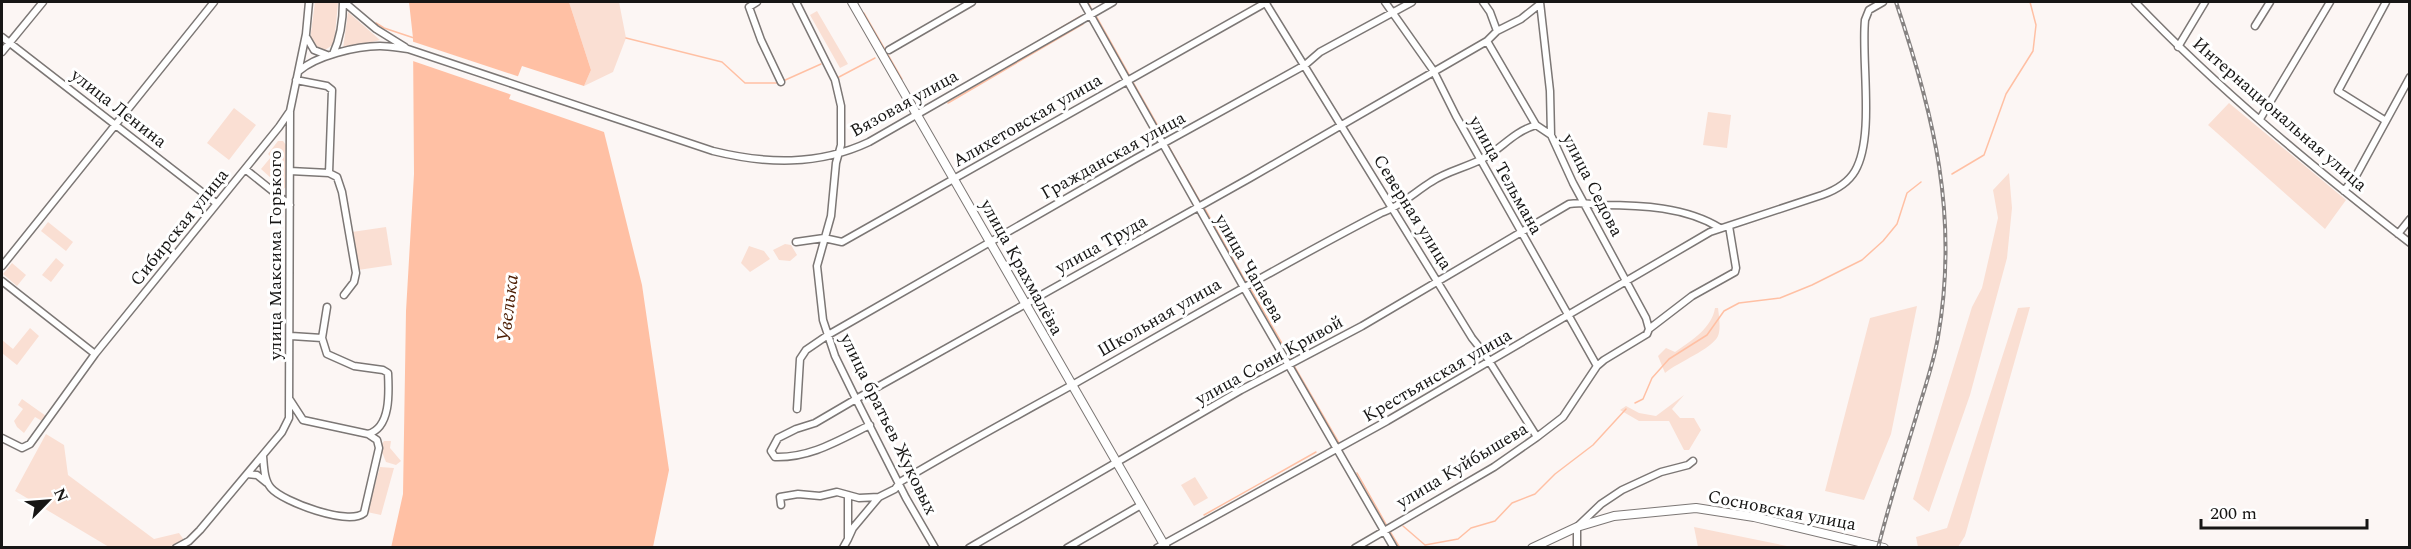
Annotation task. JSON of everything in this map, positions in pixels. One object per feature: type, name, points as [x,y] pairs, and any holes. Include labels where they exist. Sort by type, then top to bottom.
[{"type":"main road","name":"улица Крахмалёва","points":[[852,2],[1141,505],[1162,546]]},
{"type":"main road","name":"Сосновская улица","points":[[1532,548],[1577,527],[1634,513],[1696,508],[1754,517],[1879,546]]},
{"type":"street","points":[[2,52],[43,2]]},
{"type":"street","points":[[2,266],[214,2]]},
{"type":"street","name":"Сибирская улица","points":[[2,438],[22,448],[30,444],[41,432],[95,354],[245,170],[290,111],[306,34],[309,2]]},
{"type":"street","points":[[343,2],[376,29],[408,49]]},
{"type":"street","points":[[299,71],[306,65],[332,55],[339,41],[343,2]]},
{"type":"street","points":[[758,2],[749,7],[761,40],[781,82]]},
{"type":"street","name":"улица братьев Жуковых","points":[[796,2],[838,89],[842,145],[836,163],[831,216],[817,266],[821,308],[835,356],[935,548]]},
{"type":"street","points":[[889,50],[972,2]]},
{"type":"street","name":"улица Чапаева","points":[[1083,2],[1242,286],[1394,548]]},
{"type":"street","name":"Вязовая улица","points":[[408,49],[713,151],[742,158],[799,161],[839,154],[869,142],[1113,2]]},
{"type":"street","name":"Северная улица","points":[[1266,2],[1472,338],[1537,437]]},
{"type":"street","name":"Алихетовская улица","points":[[796,242],[824,238],[842,242],[1266,2]]},
{"type":"street","name":"улица Тельмана","points":[[1385,2],[1434,70],[1456,116],[1598,366]]},
{"type":"street","name":"Гражданская улица","points":[[797,409],[800,359],[806,350],[828,335],[1305,65],[1320,52],[1412,2]]},
{"type":"street","points":[[1483,2],[1490,12],[1497,31]]},
{"type":"street","name":"Крестьянская улица","points":[[1162,546],[1338,449],[1720,228],[1832,191],[1851,176],[1858,164],[1866,106],[1865,20],[1869,10],[1883,2]]},
{"type":"street","name":"Интернациональная улица","points":[[2135,2],[2178,46],[2260,119],[2409,243]]},
{"type":"street","points":[[2178,46],[2205,2]]},
{"type":"street","points":[[2255,26],[2270,2]]},
{"type":"street","points":[[2260,119],[2330,2]]},
{"type":"street","points":[[2386,2],[2338,91],[2386,122]]},
{"type":"street","points":[[1540,3],[1550,91],[1551,135]]},
{"type":"street","name":"улица Труда","points":[[870,425],[813,453],[793,457],[776,457],[771,451],[778,438],[815,423],[1342,125],[1486,41],[1497,31],[1521,19],[1540,3]]},
{"type":"street","points":[[306,34],[314,50],[323,55],[382,46],[408,49]]},
{"type":"street","name":"улица Ленина","points":[[2,38],[216,203]]},
{"type":"street","name":"улица Седова","points":[[1486,41],[1536,125],[1551,135],[1625,282],[1646,318],[1649,329]]},
{"type":"street","points":[[2344,190],[2358,174],[2409,77]]},
{"type":"street","points":[[296,80],[327,86],[332,90],[329,172]]},
{"type":"street","name":"улица Максима Горького","points":[[288,423],[291,336],[290,111]]},
{"type":"street","name":"Школьная улица","points":[[843,548],[853,528],[879,497],[895,489],[900,482],[1242,286],[1381,213],[1393,209],[1438,178],[1482,159],[1508,139],[1536,125]]},
{"type":"street","points":[[245,170],[290,205]]},
{"type":"street","points":[[290,171],[329,172],[337,177],[342,192],[356,273],[354,282],[344,295]]},
{"type":"street","points":[[1584,202],[1599,205],[1623,204],[1684,213],[1705,219],[1720,228]]},
{"type":"street","name":"улица Сони Кривой","points":[[969,548],[1241,390],[1362,326],[1521,231],[1569,204],[1584,202]]},
{"type":"street","points":[[2398,234],[2409,219]]},
{"type":"street","name":"улица Куйбышева","points":[[1355,548],[1494,467],[1544,432],[1563,417],[1598,366],[1647,334],[1649,329],[1692,296],[1735,272],[1729,226]]},
{"type":"street","points":[[2,282],[95,354]]},
{"type":"street","points":[[327,307],[322,338],[329,356],[357,367],[383,370],[388,374],[385,418],[380,428],[368,434]]},
{"type":"street","points":[[1646,318],[1660,322]]},
{"type":"street","points":[[291,336],[322,338]]},
{"type":"street","points":[[290,399],[303,420]]},
{"type":"street","points":[[176,548],[189,542],[200,530],[288,423],[303,420],[368,434],[377,440],[379,448],[366,509],[358,517],[349,518],[284,497],[273,491],[257,476],[248,474]]},
{"type":"street","points":[[1531,428],[1544,432]]},
{"type":"street","points":[[263,456],[267,483]]},
{"type":"street","name":"Сосновская улица","points":[[1577,527],[1601,504],[1622,490],[1661,472],[1688,465],[1693,460]]},
{"type":"street","points":[[895,473],[895,489]]},
{"type":"street","name":"Школьная улица","points":[[781,505],[780,497],[798,494],[816,496],[837,492],[859,498],[879,497]]},
{"type":"street","points":[[848,495],[848,539]]},
{"type":"street","points":[[1067,548],[1141,505]]},
{"type":"street","points":[[1577,527],[1577,548]]},
{"type":"shaded area","points":[[315,2],[338,3],[334,44],[325,50],[315,48],[310,40]]},
{"type":"shaded area","points":[[569,2],[619,2],[626,38],[613,72],[584,86],[591,70]]},
{"type":"shaded area","points":[[817,11],[848,64],[840,68],[810,15]]},
{"type":"shaded area","points":[[348,12],[380,40],[343,49]]},
{"type":"shaded area","points":[[2229,103],[2346,200],[2325,229],[2208,125]]},
{"type":"shaded area","points":[[234,108],[256,125],[229,160],[207,143]]},
{"type":"shaded area","points":[[1708,112],[1731,115],[1727,148],[1703,145]]},
{"type":"shaded area","points":[[278,141],[283,141],[286,145],[288,186],[283,189],[261,169],[271,157],[268,154]]},
{"type":"shaded area","points":[[2009,173],[2012,208],[2007,258],[1970,395],[1929,512],[1913,499],[1972,307],[1982,288],[1998,218],[1993,190]]},
{"type":"shaded area","points":[[48,222],[73,242],[66,251],[41,231]]},
{"type":"shaded area","points":[[386,227],[392,265],[358,270],[352,232]]},
{"type":"shaded area","points":[[785,244],[791,245],[797,255],[790,261],[779,260],[773,250]]},
{"type":"shaded area","points":[[749,246],[764,251],[770,259],[750,272],[741,263]]},
{"type":"shaded area","points":[[56,258],[64,265],[51,282],[42,275]]},
{"type":"shaded area","points":[[12,263],[26,275],[17,286],[3,274]]},
{"type":"shaded area","points":[[1917,306],[1891,434],[1864,500],[1825,491],[1870,318]]},
{"type":"shaded area","points":[[2030,307],[1965,536],[1958,547],[1918,547],[1916,537],[1947,528],[2018,308]]},
{"type":"shaded area","points":[[1715,308],[1718,308],[1720,326],[1715,341],[1665,373],[1658,356],[1666,348],[1675,352],[1694,339],[1710,322]]},
{"type":"shaded area","points":[[30,328],[39,336],[17,365],[2,353],[2,340],[13,349]]},
{"type":"shaded area","points":[[1684,395],[1672,409],[1680,418],[1694,418],[1701,430],[1689,450],[1684,450],[1669,421],[1639,421],[1620,410],[1626,406],[1639,413],[1656,416]]},
{"type":"shaded area","points":[[22,399],[46,416],[42,421],[35,417],[24,433],[14,421],[23,409],[18,405]]},
{"type":"shaded area","points":[[46,434],[64,445],[68,475],[154,539],[179,533],[189,547],[109,547],[15,491]]},
{"type":"shaded area","points":[[384,441],[391,441],[390,448],[401,461],[396,465],[386,462],[380,447]]},
{"type":"shaded area","points":[[380,467],[394,468],[381,515],[367,512]]},
{"type":"shaded area","points":[[1195,477],[1208,498],[1194,506],[1181,485]]},
{"type":"shaded area","points":[[1694,527],[1792,547],[1698,547]]},
{"type":"water","name":"Увелька","points":[[409,2],[569,2],[591,70],[584,86],[522,66],[509,99],[604,132],[642,285],[669,470],[653,547],[391,548],[403,494],[406,311],[414,174],[413,38]]},
{"type":"pier","points":[[411,41],[520,77],[512,95],[410,60]]},
{"type":"waterway","points":[[1088,2],[1092,10]]},
{"type":"waterway","points":[[1952,174],[1984,155],[2006,94],[2033,51],[2036,25],[2030,2]]},
{"type":"waterway","points":[[864,13],[902,79]]},
{"type":"waterway","points":[[1095,14],[1131,78]]},
{"type":"waterway","points":[[1025,49],[1081,16]]},
{"type":"waterway","points":[[375,25],[376,23],[414,38]]},
{"type":"waterway","points":[[948,103],[1083,24]]},
{"type":"waterway","points":[[626,38],[722,62],[745,83],[779,83]]},
{"type":"waterway","points":[[839,77],[875,58]]},
{"type":"waterway","points":[[783,81],[821,64]]},
{"type":"waterway","points":[[1133,82],[1166,140]]},
{"type":"waterway","points":[[1168,145],[1201,203]]},
{"type":"waterway","points":[[1635,403],[1643,399],[1652,378],[1669,359],[1707,335],[1724,311],[1739,303],[1780,298],[1862,260],[1883,241],[1897,224],[1907,193],[1921,182]]},
{"type":"waterway","points":[[1204,207],[1247,284]]},
{"type":"waterway","points":[[1250,288],[1291,359]]},
{"type":"waterway","points":[[1293,364],[1339,443]]},
{"type":"waterway","points":[[1403,526],[1425,545],[1458,539],[1471,528],[1495,521],[1512,503],[1535,494],[1555,474],[1593,445],[1626,409]]},
{"type":"waterway","points":[[1204,515],[1316,452]]},
{"type":"waterway","points":[[1357,473],[1387,526]]},
{"type":"waterway","points":[[1389,530],[1400,548]]},
{"type":"waterway","points":[[1349,548],[1365,539]]},
{"type":"railway","points":[[1878,548],[1934,355],[1944,292],[1946,250],[1944,208],[1932,126],[1922,85],[1896,2]]}]
